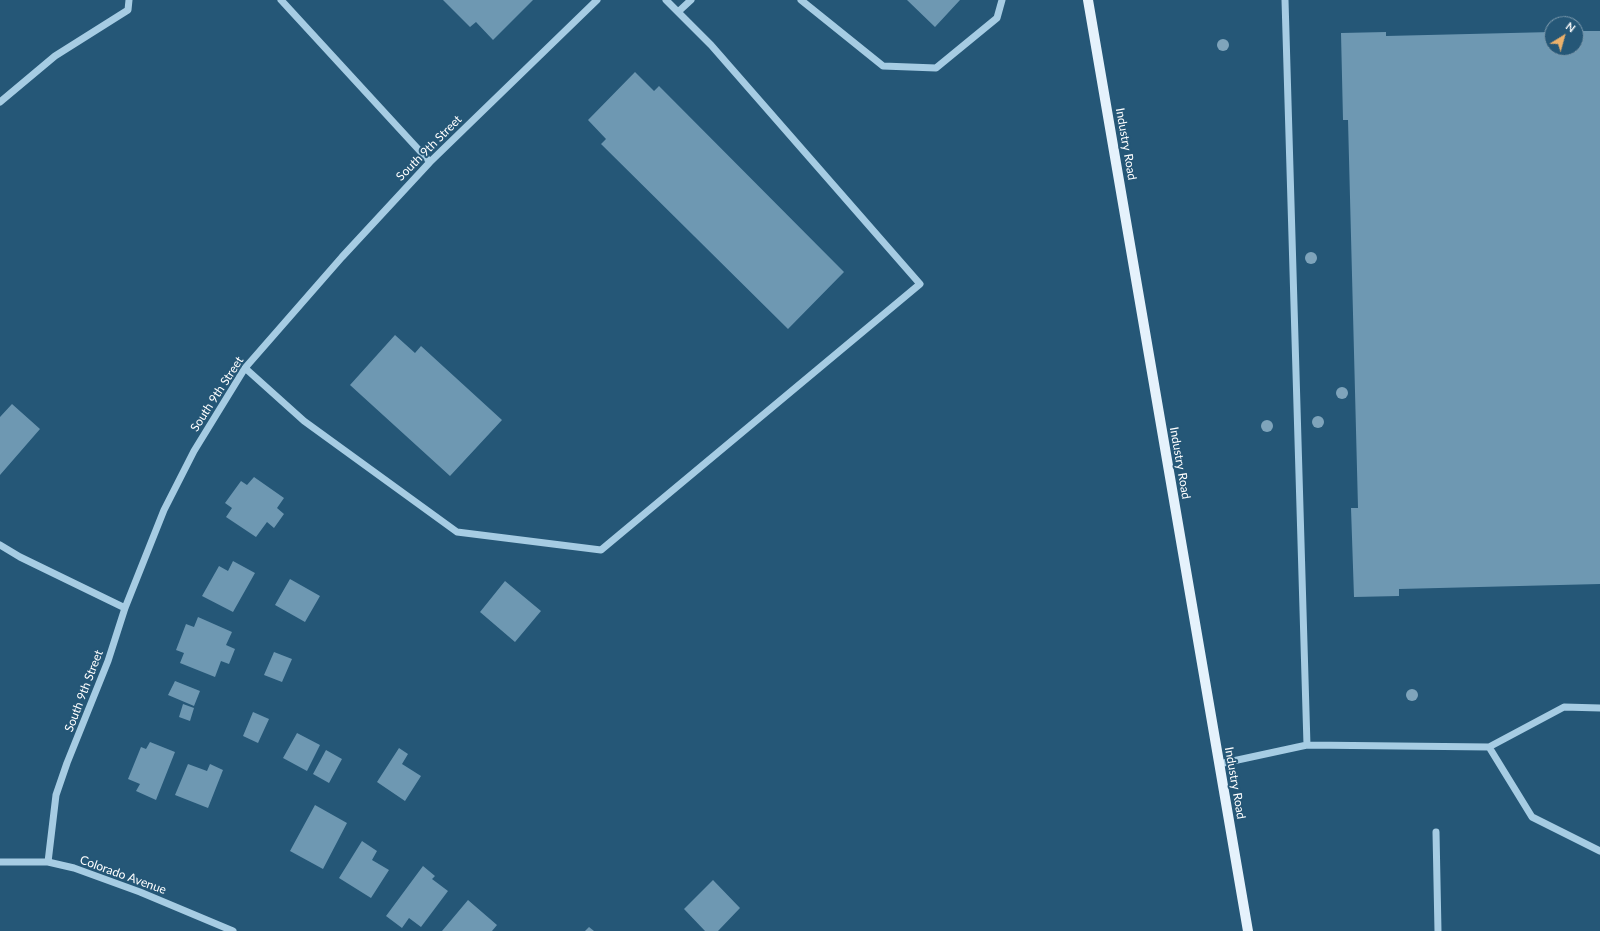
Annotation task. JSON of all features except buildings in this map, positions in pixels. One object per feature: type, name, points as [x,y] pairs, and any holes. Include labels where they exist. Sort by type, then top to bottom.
[{"type":"main road","name":"Industry Road","points":[[1088,0],[1248,931]]},
{"type":"street","points":[[0,102],[55,56],[128,10],[129,0]]},
{"type":"street","points":[[281,0],[430,162]]},
{"type":"street","name":"South 9th Street","points":[[48,862],[56,795],[67,763],[108,661],[125,608],[164,510],[194,451],[245,368],[342,257],[430,162],[597,0]]},
{"type":"street","points":[[245,368],[304,421],[457,532],[601,550],[920,284],[711,45],[666,0]]},
{"type":"street","points":[[678,12],[691,0]]},
{"type":"street","points":[[801,0],[883,66],[936,68],[997,18],[1002,0]]},
{"type":"street","points":[[1285,0],[1307,746]]},
{"type":"street","points":[[0,545],[20,557],[125,608]]},
{"type":"street","points":[[1219,764],[1307,746],[1489,747],[1564,707],[1600,708]]},
{"type":"street","points":[[1489,747],[1532,817],[1600,851]]},
{"type":"street","points":[[1436,832],[1438,931]]},
{"type":"street","name":"Colorado Avenue","points":[[0,862],[48,862],[74,868],[140,892],[233,931]]}]
